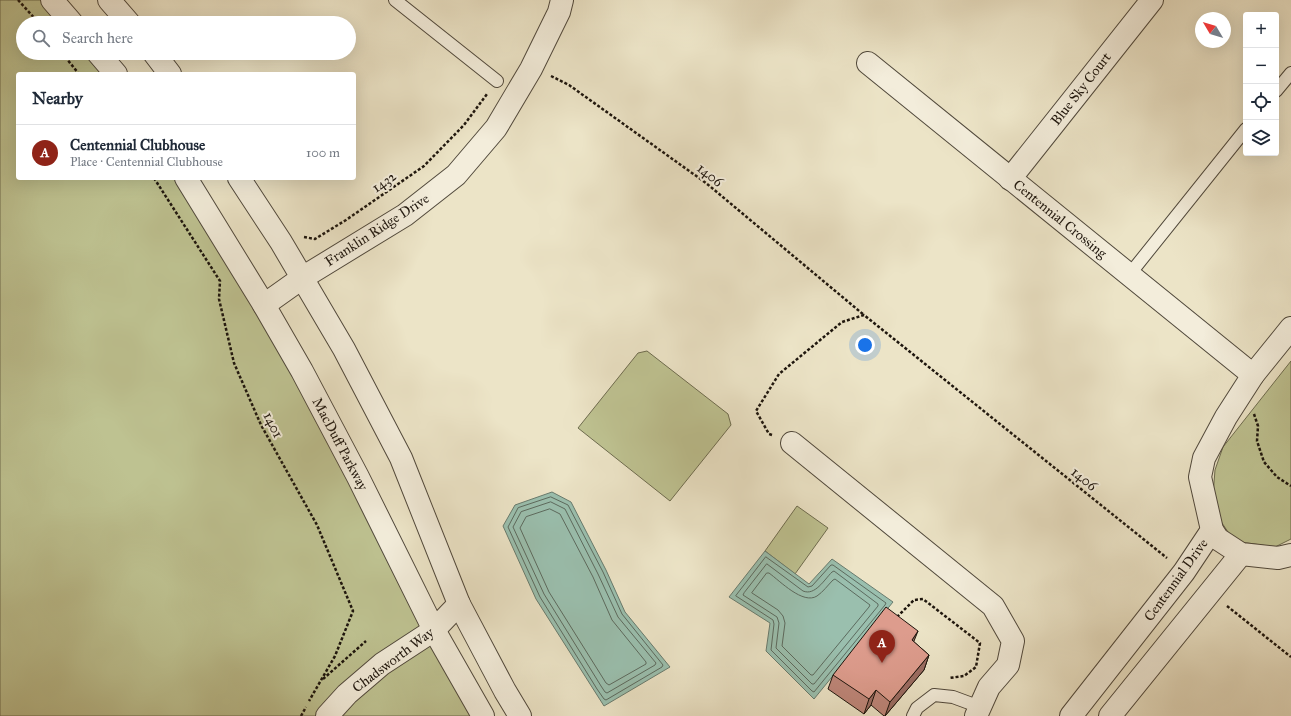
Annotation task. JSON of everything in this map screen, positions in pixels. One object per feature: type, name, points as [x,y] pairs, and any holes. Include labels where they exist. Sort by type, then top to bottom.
[{"type":"street","points":[[52,0],[66,16]]},
{"type":"street","points":[[109,0],[123,16]]},
{"type":"street","name":"Franklin Ridge Drive","points":[[264,305],[302,278],[405,215],[456,175],[496,128],[532,67],[559,12],[562,0]]},
{"type":"street","name":"Blue Sky Court","points":[[1010,179],[1152,0]]},
{"type":"street","points":[[104,60],[114,72]]},
{"type":"street","points":[[159,60],[168,72]]},
{"type":"street","name":"Centennial Crossing","points":[[868,63],[1253,375]]},
{"type":"street","name":"MacDuff Parkway","points":[[187,180],[264,305],[302,371],[358,477],[434,630],[483,716]]},
{"type":"street","points":[[240,180],[281,242],[344,349],[400,458],[459,604],[505,691],[520,716]]},
{"type":"street","name":"Centennial Drive","points":[[1071,716],[1184,572],[1212,530],[1200,477],[1204,458],[1253,375],[1291,328]]},
{"type":"street","points":[[792,444],[993,606],[1013,640],[1008,665],[989,687],[978,712]]},
{"type":"street","points":[[1212,530],[1218,539],[1241,554],[1278,558],[1291,555]]},
{"type":"street","points":[[1110,716],[1241,554]]},
{"type":"street","name":"Chadsworth Way","points":[[327,716],[347,694],[382,664],[434,630],[459,604]]},
{"type":"lane","points":[[395,0],[497,81]]},
{"type":"lane","points":[[1279,88],[1291,73]]},
{"type":"lane","points":[[1129,275],[1243,133]]},
{"type":"lane","points":[[913,716],[917,708],[934,695],[953,697],[978,712]]},
{"type":"path","points":[[18,0],[33,16]]},
{"type":"path","points":[[68,60],[77,72]]},
{"type":"path","name":"1406","points":[[532,67],[569,85],[706,183],[864,315],[1184,572]]},
{"type":"path","name":"1432","points":[[281,242],[294,235],[315,239],[346,220],[424,166],[464,125],[497,81]]},
{"type":"path","points":[[155,180],[220,281],[241,268]]},
{"type":"path","name":"1401","points":[[220,281],[219,299],[234,363],[261,425],[317,525],[352,611],[335,656],[321,681],[366,641]]},
{"type":"path","points":[[792,444],[769,434],[756,411],[780,374],[842,322],[864,315]]},
{"type":"path","points":[[1237,400],[1254,413],[1258,426],[1257,442],[1264,462],[1277,477],[1291,486]]},
{"type":"path","points":[[1210,593],[1291,657]]},
{"type":"path","points":[[894,620],[914,600],[923,599],[980,643],[976,667],[964,676],[944,679]]},
{"type":"shaded area","points":[[0,0],[52,0],[66,16],[16,16],[16,60],[104,60],[114,72],[16,72],[16,180],[187,180],[476,716],[0,716]]},
{"type":"shaded area","points":[[647,351],[728,414],[731,425],[670,501],[578,428],[638,353]]},
{"type":"shaded area","points":[[1291,361],[1291,539],[1275,547],[1234,541],[1212,508],[1215,470],[1223,447]]},
{"type":"shaded area","points":[[797,506],[828,528],[795,574],[765,551]]},
{"type":"water","points":[[552,492],[571,502],[606,570],[625,612],[670,667],[604,706],[536,599],[503,526],[515,505]]},
{"type":"water","points":[[765,551],[809,584],[832,559],[893,602],[814,699],[766,651],[770,623],[729,597]]},
{"type":"building","points":[[886,607],[918,631],[912,640],[929,655],[890,702],[876,690],[869,699],[833,675]]},
{"type":"place","name":"Centennial Clubhouse","points":[[882,663]]}]
